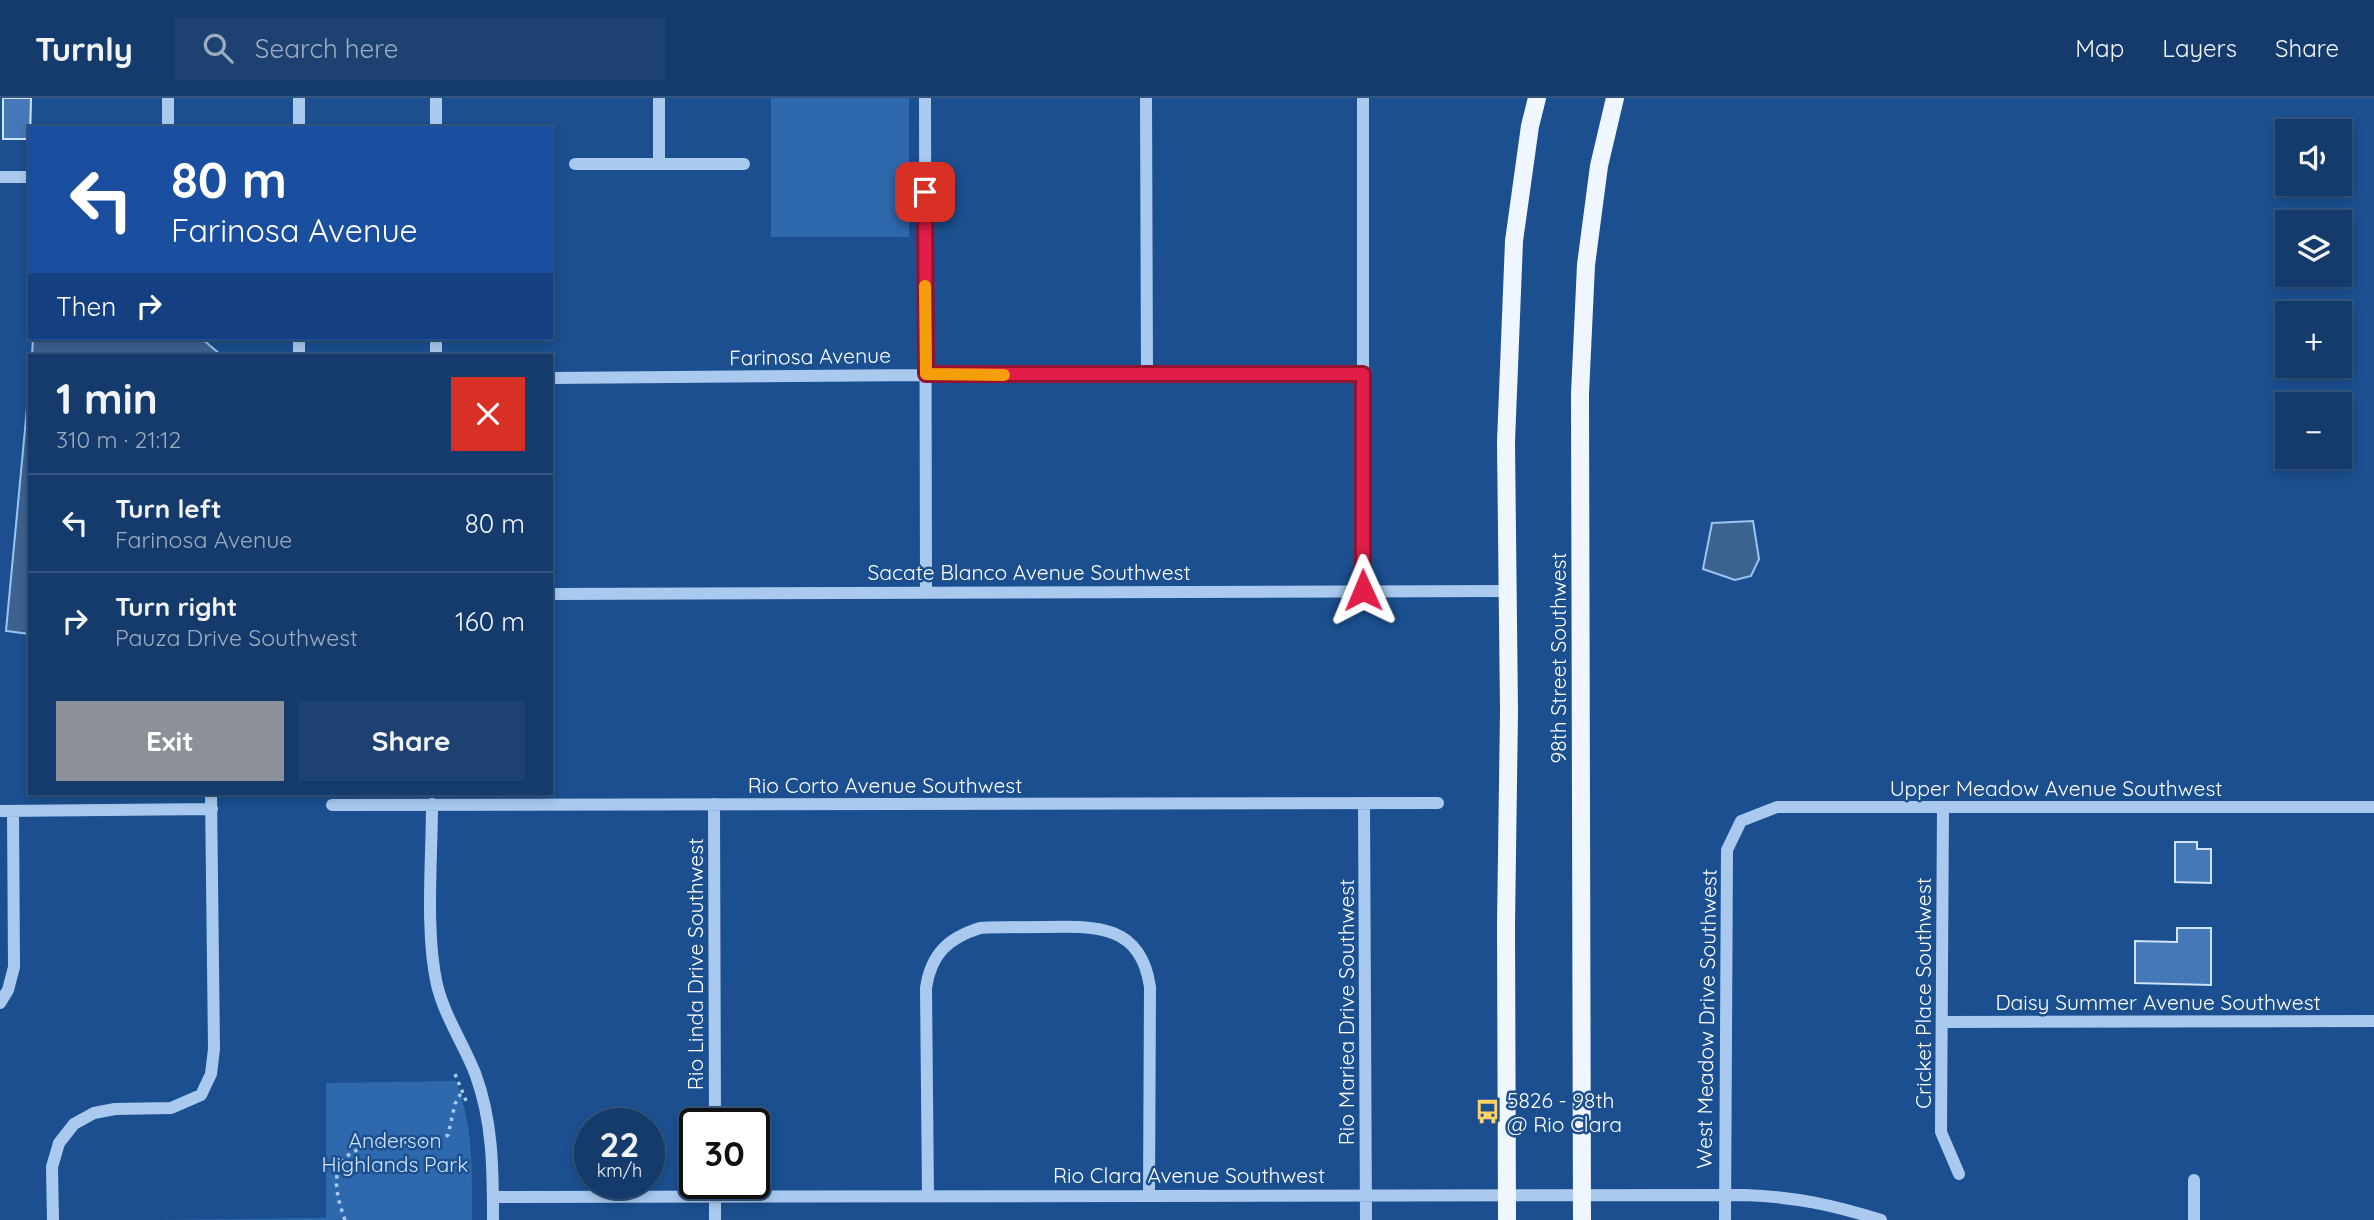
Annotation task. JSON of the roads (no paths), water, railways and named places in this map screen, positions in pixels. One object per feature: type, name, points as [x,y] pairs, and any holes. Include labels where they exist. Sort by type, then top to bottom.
[{"type":"main road","points":[[1507,1220],[1506,442],[1514,241],[1530,125],[1537,98]]},
{"type":"main road","name":"98th Street Southwest","points":[[1582,1220],[1580,394],[1586,265],[1598,166],[1615,98]]},
{"type":"street","points":[[168,98],[168,126]]},
{"type":"street","points":[[299,98],[299,126]]},
{"type":"street","points":[[436,98],[436,126]]},
{"type":"street","points":[[659,98],[659,163]]},
{"type":"street","points":[[925,98],[926,592]]},
{"type":"street","points":[[1146,98],[1147,375]]},
{"type":"street","points":[[1363,98],[1363,590]]},
{"type":"street","points":[[575,164],[744,164]]},
{"type":"street","points":[[0,177],[28,177]]},
{"type":"street","name":"Farinosa Avenue","points":[[553,378],[926,374],[1363,374]]},
{"type":"street","name":"Sacate Blanco Avenue Southwest","points":[[553,594],[1507,590]]},
{"type":"street","points":[[53,1220],[52,1167],[59,1143],[74,1124],[94,1113],[115,1109],[171,1108],[201,1095],[211,1074],[214,1049],[211,795]]},
{"type":"street","name":"Rio Mariea Drive Southwest","points":[[1364,803],[1366,1220]]},
{"type":"street","name":"Rio Corto Avenue Southwest","points":[[332,805],[1438,803]]},
{"type":"street","points":[[432,804],[431,939],[434,968],[445,1011],[474,1071],[483,1098],[494,1158],[494,1220]]},
{"type":"street","name":"Rio Linda Drive Southwest","points":[[714,804],[715,1108]]},
{"type":"street","name":"Upper Meadow Avenue Southwest","points":[[1741,821],[1777,807],[2374,807]]},
{"type":"street","name":"Cricket Place Southwest","points":[[1942,808],[1941,1132],[1959,1174]]},
{"type":"street","points":[[0,1003],[8,990],[14,967],[6,811],[212,809]]},
{"type":"street","name":"West Meadow Drive Southwest","points":[[1725,1220],[1727,850],[1741,821]]},
{"type":"street","points":[[928,1195],[926,988],[929,971],[936,957],[948,943],[965,932],[980,928],[1087,926],[1106,929],[1122,936],[1143,960],[1150,987],[1149,1195]]},
{"type":"street","name":"Daisy Summer Avenue Southwest","points":[[1942,1022],[2374,1021]]},
{"type":"street","points":[[2194,1180],[2194,1220]]},
{"type":"street","name":"Rio Clara Avenue Southwest","points":[[494,1197],[679,1191]]},
{"type":"street","name":"Rio Clara Avenue Southwest","points":[[770,1191],[928,1195],[1779,1196],[1819,1202],[1881,1220]]},
{"type":"street","points":[[715,1199],[715,1220]]},
{"type":"place","name":"5826 - 98th @ Rio Clara","points":[[1487,1112]]},
{"type":"park label","name":"Anderson Highlands Park","points":[[395,1152]]}]
